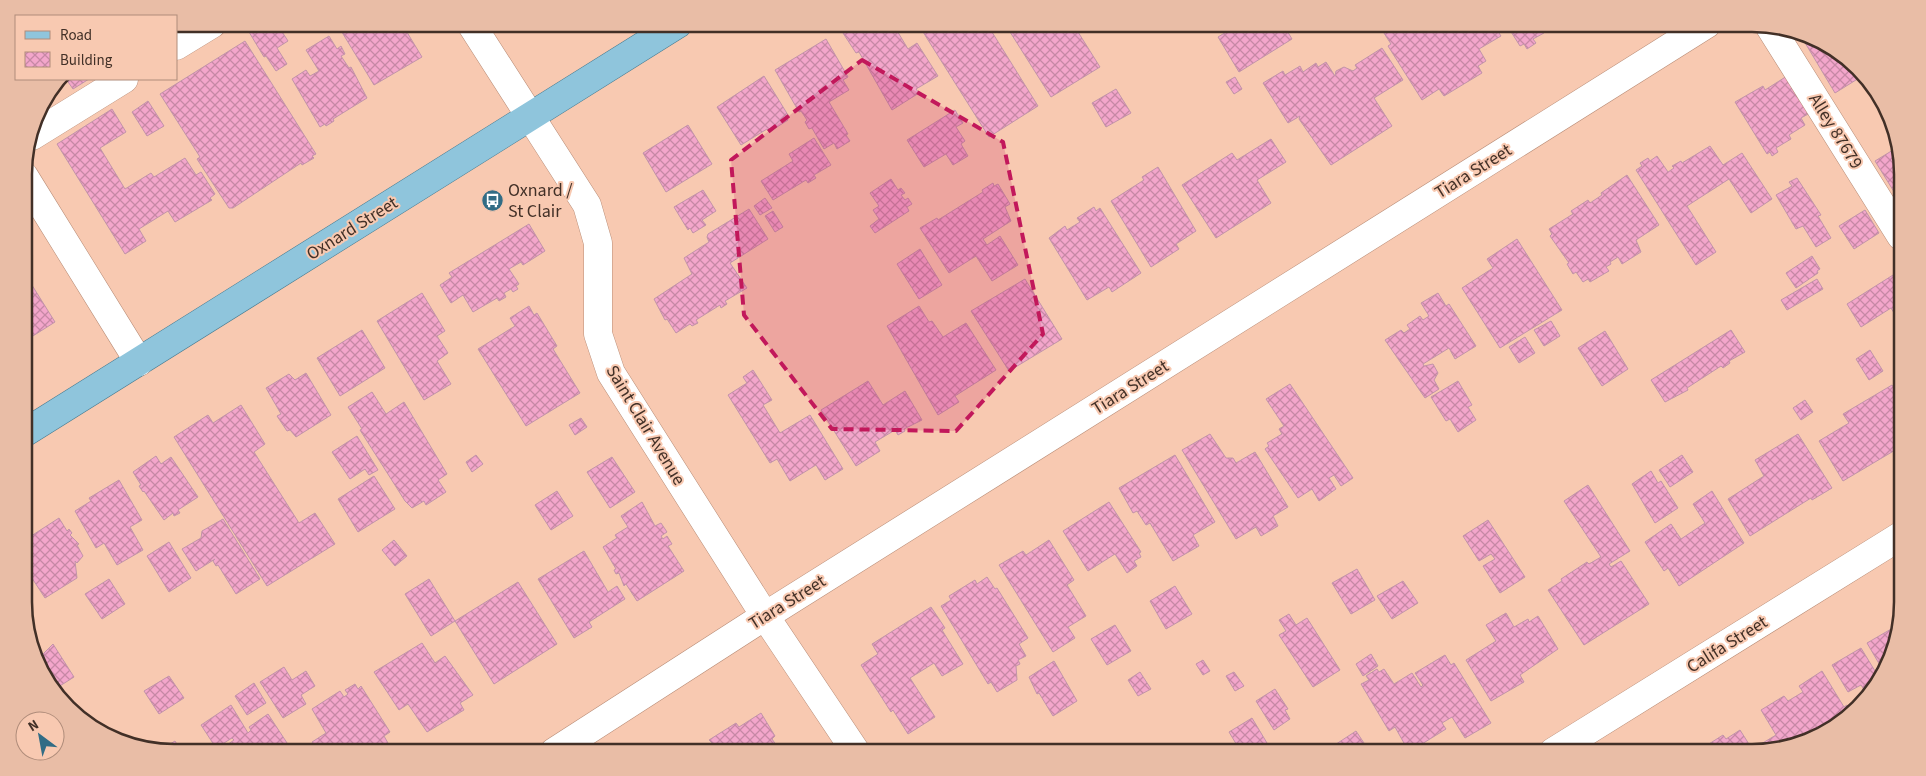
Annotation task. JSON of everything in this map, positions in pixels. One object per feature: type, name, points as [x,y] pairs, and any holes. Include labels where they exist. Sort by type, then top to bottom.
[{"type":"main road","name":"Oxnard Street","points":[[32,428],[665,32]]},
{"type":"street","points":[[178,45],[199,32]]},
{"type":"street","name":"Saint Clair Avenue","points":[[476,32],[587,205],[598,244],[598,334],[611,373],[765,616],[850,744]]},
{"type":"street","name":"Tiara Street","points":[[567,744],[765,616],[1695,32]]},
{"type":"street","name":"Alley 87679","points":[[1775,35],[1894,225]]},
{"type":"street","points":[[39,132],[122,80]]},
{"type":"street","points":[[33,190],[139,362]]},
{"type":"street","name":"Califa Street","points":[[1567,743],[1894,540]]},
{"type":"highlighted area","points":[[862,60],[1003,142],[1043,334],[956,431],[832,429],[744,315],[731,160]]},
{"type":"building","points":[[249,32],[282,32],[288,41],[277,48],[287,64],[276,71],[266,56],[264,57]]},
{"type":"building","points":[[342,32],[407,32],[422,57],[374,85]]},
{"type":"building","points":[[842,32],[898,32],[908,49],[917,43],[938,76],[916,89],[919,93],[892,110],[859,52],[856,53]]},
{"type":"building","points":[[923,32],[992,32],[1038,106],[989,137]]},
{"type":"building","points":[[1010,32],[1078,32],[1100,67],[1051,97]]},
{"type":"building","points":[[1226,32],[1288,32],[1292,39],[1239,72],[1218,37]]},
{"type":"building","points":[[1383,32],[1498,32],[1501,36],[1479,49],[1486,61],[1478,66],[1482,73],[1444,96],[1439,89],[1422,100],[1388,46],[1391,44]]},
{"type":"building","points":[[1511,32],[1544,33],[1533,39],[1536,43],[1527,49],[1524,44],[1520,46]]},
{"type":"building","points":[[329,36],[337,49],[341,46],[345,54],[341,56],[349,68],[351,67],[367,98],[333,119],[334,121],[326,126],[325,124],[320,127],[292,79],[306,70],[310,76],[319,71],[306,50]]},
{"type":"building","points":[[826,39],[848,77],[843,80],[849,90],[829,102],[848,134],[846,135],[850,141],[837,149],[834,143],[824,149],[812,128],[809,129],[805,122],[807,120],[801,111],[799,112],[775,70]]},
{"type":"building","points":[[245,41],[316,154],[312,156],[314,158],[302,165],[301,163],[233,208],[229,208],[197,159],[200,157],[160,94]]},
{"type":"building","points":[[1805,43],[1830,56],[1857,80],[1835,93]]},
{"type":"building","points":[[1382,48],[1403,80],[1374,98],[1392,126],[1331,165],[1299,119],[1300,116],[1288,123],[1263,83],[1283,71],[1285,75],[1300,66],[1303,72],[1316,63],[1318,67],[1326,62],[1335,76],[1336,71],[1344,67],[1353,71],[1357,68],[1355,65]]},
{"type":"building","points":[[764,76],[788,115],[786,116],[788,120],[769,132],[767,129],[741,145],[717,107]]},
{"type":"building","points":[[1787,76],[1810,113],[1801,118],[1805,125],[1789,135],[1791,139],[1776,148],[1778,152],[1772,156],[1770,152],[1767,154],[1735,102],[1763,86],[1765,90]]},
{"type":"building","points":[[1235,77],[1242,89],[1234,94],[1226,82]]},
{"type":"building","points":[[69,80],[87,80],[73,89],[68,81]]},
{"type":"building","points":[[1116,89],[1131,113],[1106,127],[1092,103]]},
{"type":"building","points":[[148,101],[164,126],[147,136],[132,112]]},
{"type":"building","points":[[112,109],[126,132],[100,148],[125,189],[151,173],[154,177],[185,158],[196,175],[201,172],[215,194],[210,198],[212,200],[175,222],[168,211],[139,229],[146,241],[125,254],[57,144]]},
{"type":"building","points":[[955,110],[963,123],[956,127],[965,141],[961,144],[968,156],[953,165],[946,154],[924,167],[907,140]]},
{"type":"building","points":[[688,125],[712,164],[666,192],[643,153]]},
{"type":"building","points":[[814,138],[831,165],[814,175],[816,178],[808,183],[806,180],[773,200],[761,181],[793,161],[789,154]]},
{"type":"building","points":[[1271,139],[1286,162],[1257,180],[1271,203],[1216,238],[1182,185],[1232,153],[1237,160]]},
{"type":"building","points":[[1710,146],[1723,165],[1742,153],[1772,199],[1751,213],[1729,179],[1687,206],[1716,252],[1696,265],[1636,170],[1642,166],[1640,163],[1648,158],[1650,161],[1657,156],[1668,172],[1674,168],[1672,166],[1681,161],[1682,163]]},
{"type":"building","points":[[1891,151],[1894,192],[1875,161]]},
{"type":"building","points":[[1158,167],[1196,231],[1176,244],[1179,249],[1151,267],[1111,201],[1144,180],[1142,177]]},
{"type":"building","points":[[1627,175],[1659,225],[1636,240],[1641,252],[1622,264],[1618,257],[1606,267],[1609,271],[1590,282],[1588,279],[1583,282],[1576,272],[1573,274],[1567,264],[1569,263],[1550,236],[1552,234],[1549,229],[1573,214],[1571,211],[1588,200],[1590,203]]},
{"type":"building","points":[[1797,178],[1821,215],[1818,216],[1831,238],[1816,247],[1803,226],[1796,229],[1776,195],[1792,186],[1789,182]]},
{"type":"building","points":[[891,179],[898,190],[901,188],[905,193],[901,195],[905,200],[908,198],[912,204],[907,207],[909,211],[875,233],[870,226],[879,219],[873,210],[879,206],[870,193]]},
{"type":"building","points":[[993,183],[994,186],[998,184],[1010,204],[1005,207],[1011,221],[983,239],[987,245],[1000,236],[1018,265],[992,281],[976,256],[949,273],[920,228],[937,218],[938,220],[983,192],[982,190]]},
{"type":"building","points":[[703,190],[716,211],[702,220],[706,225],[693,233],[690,228],[688,230],[674,207]]},
{"type":"building","points":[[765,198],[772,208],[760,215],[754,206]]},
{"type":"building","points":[[1094,207],[1096,211],[1100,208],[1141,273],[1112,292],[1109,287],[1087,300],[1049,238],[1065,226],[1067,230],[1080,222],[1077,218]]},
{"type":"building","points":[[749,209],[768,239],[730,263],[747,288],[725,301],[727,304],[721,308],[720,305],[696,320],[698,323],[692,326],[690,324],[676,333],[667,319],[665,320],[654,299],[692,274],[684,258],[709,242],[708,234]]},
{"type":"building","points":[[1865,210],[1879,233],[1854,249],[1839,226]]},
{"type":"building","points":[[773,211],[783,227],[775,232],[765,216]]},
{"type":"building","points":[[529,224],[545,251],[523,265],[521,262],[509,269],[519,284],[516,286],[518,289],[513,292],[511,289],[504,293],[506,297],[499,301],[497,298],[473,312],[463,295],[451,303],[440,285],[452,277],[449,273]]},
{"type":"building","points":[[1517,239],[1562,310],[1500,348],[1462,288],[1493,268],[1487,259]]},
{"type":"building","points":[[920,249],[942,285],[919,299],[897,264]]},
{"type":"building","points":[[1812,256],[1820,269],[1817,271],[1818,273],[1796,288],[1786,273]]},
{"type":"building","points":[[1894,274],[1894,313],[1891,308],[1861,327],[1847,304]]},
{"type":"building","points":[[1025,279],[1062,339],[1009,371],[971,311]]},
{"type":"building","points":[[1817,279],[1823,289],[1787,310],[1781,300]]},
{"type":"building","points":[[33,286],[55,322],[33,336]]},
{"type":"building","points":[[422,293],[445,331],[437,336],[448,353],[437,361],[451,384],[424,400],[377,321]]},
{"type":"building","points":[[1438,293],[1446,306],[1449,304],[1476,346],[1455,359],[1449,348],[1423,364],[1424,366],[1433,364],[1438,373],[1434,380],[1439,389],[1425,398],[1385,340],[1401,330],[1404,333],[1410,329],[1407,325],[1420,316],[1423,320],[1429,316],[1421,303]]},
{"type":"building","points":[[529,306],[534,315],[537,313],[557,346],[553,349],[580,393],[526,426],[478,349],[515,326],[510,318]]},
{"type":"building","points":[[919,306],[929,322],[932,321],[943,337],[966,323],[996,370],[955,396],[959,402],[938,415],[887,326]]},
{"type":"building","points":[[1551,321],[1560,336],[1544,346],[1534,330]]},
{"type":"building","points":[[362,330],[385,368],[340,396],[317,358]]},
{"type":"building","points":[[1731,330],[1745,352],[1729,361],[1730,363],[1723,368],[1721,366],[1687,388],[1688,390],[1665,402],[1651,380]]},
{"type":"building","points":[[1605,331],[1628,369],[1602,386],[1578,348]]},
{"type":"building","points":[[1525,337],[1535,353],[1519,363],[1509,347]]},
{"type":"building","points":[[1870,350],[1883,371],[1869,380],[1856,359]]},
{"type":"building","points":[[753,370],[772,400],[763,405],[780,433],[810,415],[843,469],[825,480],[816,465],[790,481],[777,459],[770,463],[728,395],[747,383],[743,377]]},
{"type":"building","points":[[306,373],[331,415],[296,437],[290,430],[287,431],[277,416],[281,414],[266,388],[289,374],[295,380]]},
{"type":"building","points":[[868,381],[883,405],[905,391],[922,420],[904,429],[905,431],[898,435],[895,430],[875,442],[880,451],[856,466],[821,410]]},
{"type":"building","points":[[1458,381],[1472,405],[1468,407],[1476,420],[1458,432],[1450,419],[1446,421],[1431,397]]},
{"type":"building","points":[[1290,384],[1353,478],[1341,486],[1334,475],[1329,478],[1336,489],[1319,501],[1312,489],[1298,498],[1265,449],[1269,446],[1267,443],[1282,434],[1279,429],[1284,426],[1266,399]]},
{"type":"building","points":[[1892,385],[1894,388],[1894,451],[1843,481],[1819,441],[1849,423],[1843,414]]},
{"type":"building","points":[[372,392],[386,414],[404,402],[447,474],[438,480],[446,492],[426,505],[424,501],[412,508],[405,501],[360,430],[362,429],[348,407]]},
{"type":"building","points":[[1805,400],[1813,412],[1801,420],[1793,408]]},
{"type":"building","points":[[241,405],[265,444],[254,452],[299,523],[315,513],[335,544],[267,586],[174,437],[208,415],[213,423]]},
{"type":"building","points":[[581,418],[587,427],[575,435],[569,425]]},
{"type":"building","points":[[1210,434],[1226,458],[1233,458],[1236,463],[1255,452],[1288,507],[1273,516],[1278,526],[1261,536],[1256,527],[1236,539],[1182,450]]},
{"type":"building","points":[[1798,434],[1832,488],[1812,500],[1811,498],[1750,536],[1728,499],[1764,476],[1755,460]]},
{"type":"building","points":[[357,436],[378,470],[369,475],[365,469],[350,479],[332,452]]},
{"type":"building","points":[[476,455],[483,464],[472,472],[466,462]]},
{"type":"building","points":[[1175,455],[1215,522],[1193,535],[1199,546],[1173,561],[1150,523],[1146,525],[1137,511],[1133,513],[1119,488]]},
{"type":"building","points":[[1682,455],[1693,472],[1670,487],[1659,470]]},
{"type":"building","points":[[156,456],[161,464],[171,457],[198,497],[178,510],[180,513],[174,516],[173,513],[164,520],[139,486],[141,485],[133,472]]},
{"type":"building","points":[[612,457],[635,492],[610,508],[587,472]]},
{"type":"building","points":[[1651,471],[1658,483],[1661,481],[1678,508],[1655,523],[1632,484]]},
{"type":"building","points":[[374,476],[395,509],[358,532],[338,499]]},
{"type":"building","points":[[119,480],[142,520],[130,527],[143,550],[117,565],[104,543],[96,548],[75,511],[91,501],[89,498]]},
{"type":"building","points":[[1588,485],[1630,551],[1609,564],[1611,567],[1621,561],[1649,604],[1584,645],[1548,590],[1587,562],[1589,564],[1601,557],[1564,501]]},
{"type":"building","points":[[557,491],[573,516],[551,530],[535,505]]},
{"type":"building","points":[[1712,491],[1744,543],[1679,586],[1668,568],[1664,571],[1645,542],[1671,524],[1681,539],[1705,523],[1693,504]]},
{"type":"building","points":[[642,502],[655,526],[661,523],[667,532],[661,536],[663,539],[667,536],[672,544],[668,546],[684,571],[637,601],[626,584],[624,586],[619,573],[616,574],[614,570],[616,569],[603,547],[617,538],[615,535],[628,527],[621,516]]},
{"type":"building","points":[[1109,502],[1141,552],[1139,553],[1141,557],[1134,561],[1137,566],[1127,573],[1115,554],[1088,571],[1063,531]]},
{"type":"building","points":[[59,518],[67,531],[69,529],[72,533],[70,535],[79,544],[77,545],[83,556],[77,563],[75,561],[77,578],[45,598],[32,578],[32,535]]},
{"type":"building","points":[[223,519],[260,579],[236,594],[218,565],[216,566],[213,561],[215,559],[196,571],[182,549],[201,538],[202,531]]},
{"type":"building","points":[[1488,520],[1525,577],[1500,593],[1483,566],[1495,559],[1491,554],[1479,561],[1463,536]]},
{"type":"building","points":[[394,540],[407,556],[395,566],[382,550]]},
{"type":"building","points":[[1049,540],[1074,580],[1067,585],[1086,616],[1068,627],[1075,638],[1053,652],[999,565],[1023,551],[1026,555]]},
{"type":"building","points":[[169,542],[191,578],[169,592],[147,556]]},
{"type":"building","points":[[584,551],[608,592],[617,586],[625,599],[589,622],[592,627],[574,638],[538,579]]},
{"type":"building","points":[[1357,569],[1375,600],[1351,614],[1332,583]]},
{"type":"building","points":[[987,577],[995,589],[997,588],[1028,638],[1019,644],[1026,656],[1018,660],[1020,664],[1016,666],[1017,680],[997,692],[991,682],[988,684],[941,606],[951,600],[949,596],[975,580],[977,584]]},
{"type":"building","points":[[109,579],[125,604],[102,619],[85,594]]},
{"type":"building","points":[[429,579],[455,621],[431,636],[405,594]]},
{"type":"building","points":[[1403,581],[1418,603],[1392,619],[1377,596]]},
{"type":"building","points":[[518,582],[557,644],[494,684],[455,621]]},
{"type":"building","points":[[1175,586],[1192,614],[1166,629],[1150,601]]},
{"type":"building","points":[[931,607],[945,628],[942,630],[963,664],[942,676],[934,663],[910,678],[935,717],[908,734],[893,710],[891,712],[861,665],[878,654],[872,644]]},
{"type":"building","points":[[1506,613],[1514,627],[1528,619],[1529,622],[1538,616],[1558,649],[1520,675],[1524,682],[1491,701],[1466,660],[1496,641],[1486,625]]},
{"type":"building","points":[[1289,614],[1296,625],[1307,618],[1340,670],[1313,687],[1279,635],[1286,631],[1279,620]]},
{"type":"building","points":[[1115,625],[1131,651],[1107,665],[1091,639]]},
{"type":"building","points":[[1891,629],[1879,664],[1867,643]]},
{"type":"building","points":[[422,643],[435,663],[445,656],[473,695],[460,703],[464,710],[427,732],[408,704],[399,710],[374,672]]},
{"type":"building","points":[[53,644],[74,677],[60,686],[43,654]]},
{"type":"building","points":[[1861,648],[1875,671],[1863,688],[1861,685],[1848,692],[1832,665]]},
{"type":"building","points":[[1371,654],[1378,666],[1363,676],[1356,664]]},
{"type":"building","points":[[1445,655],[1451,665],[1454,663],[1491,723],[1465,738],[1452,717],[1442,723],[1446,729],[1423,743],[1404,743],[1395,727],[1389,731],[1361,684],[1369,680],[1366,676],[1377,669],[1379,672],[1384,669],[1394,684],[1412,673],[1421,687],[1423,685],[1415,673]]},
{"type":"building","points":[[1203,660],[1210,671],[1203,675],[1196,664]]},
{"type":"building","points":[[1054,661],[1077,701],[1053,716],[1039,693],[1037,694],[1029,677]]},
{"type":"building","points":[[284,667],[292,680],[306,671],[315,686],[301,695],[306,704],[283,718],[260,682]]},
{"type":"building","points":[[1822,671],[1844,707],[1847,706],[1830,720],[1814,729],[1779,741],[1763,743],[1776,735],[1761,710],[1784,696],[1788,701],[1803,692],[1799,686]]},
{"type":"building","points":[[1140,672],[1151,689],[1138,696],[1128,680]]},
{"type":"building","points":[[1234,672],[1244,686],[1235,691],[1226,676]]},
{"type":"building","points":[[169,676],[184,698],[159,714],[144,691]]},
{"type":"building","points":[[254,683],[266,703],[247,715],[235,696]]},
{"type":"building","points":[[355,684],[358,689],[361,686],[390,732],[384,736],[388,744],[313,744],[312,742],[326,733],[312,709],[340,691],[344,697],[348,694],[345,690]]},
{"type":"building","points":[[1275,689],[1288,709],[1285,710],[1290,719],[1274,730],[1256,701]]},
{"type":"building","points":[[231,705],[248,733],[251,730],[249,727],[268,714],[288,744],[228,744],[234,740],[232,738],[222,744],[213,744],[201,725]]},
{"type":"building","points":[[761,713],[775,736],[772,739],[775,744],[711,744],[709,740],[736,723],[739,727]]},
{"type":"building","points":[[1252,718],[1267,743],[1236,743],[1229,732]]},
{"type":"building","points":[[1740,730],[1748,743],[1710,743],[1723,735],[1726,739]]},
{"type":"building","points":[[1356,731],[1364,743],[1337,743]]},
{"type":"place","name":"Oxnard / St Clair","points":[[492,200]]}]
